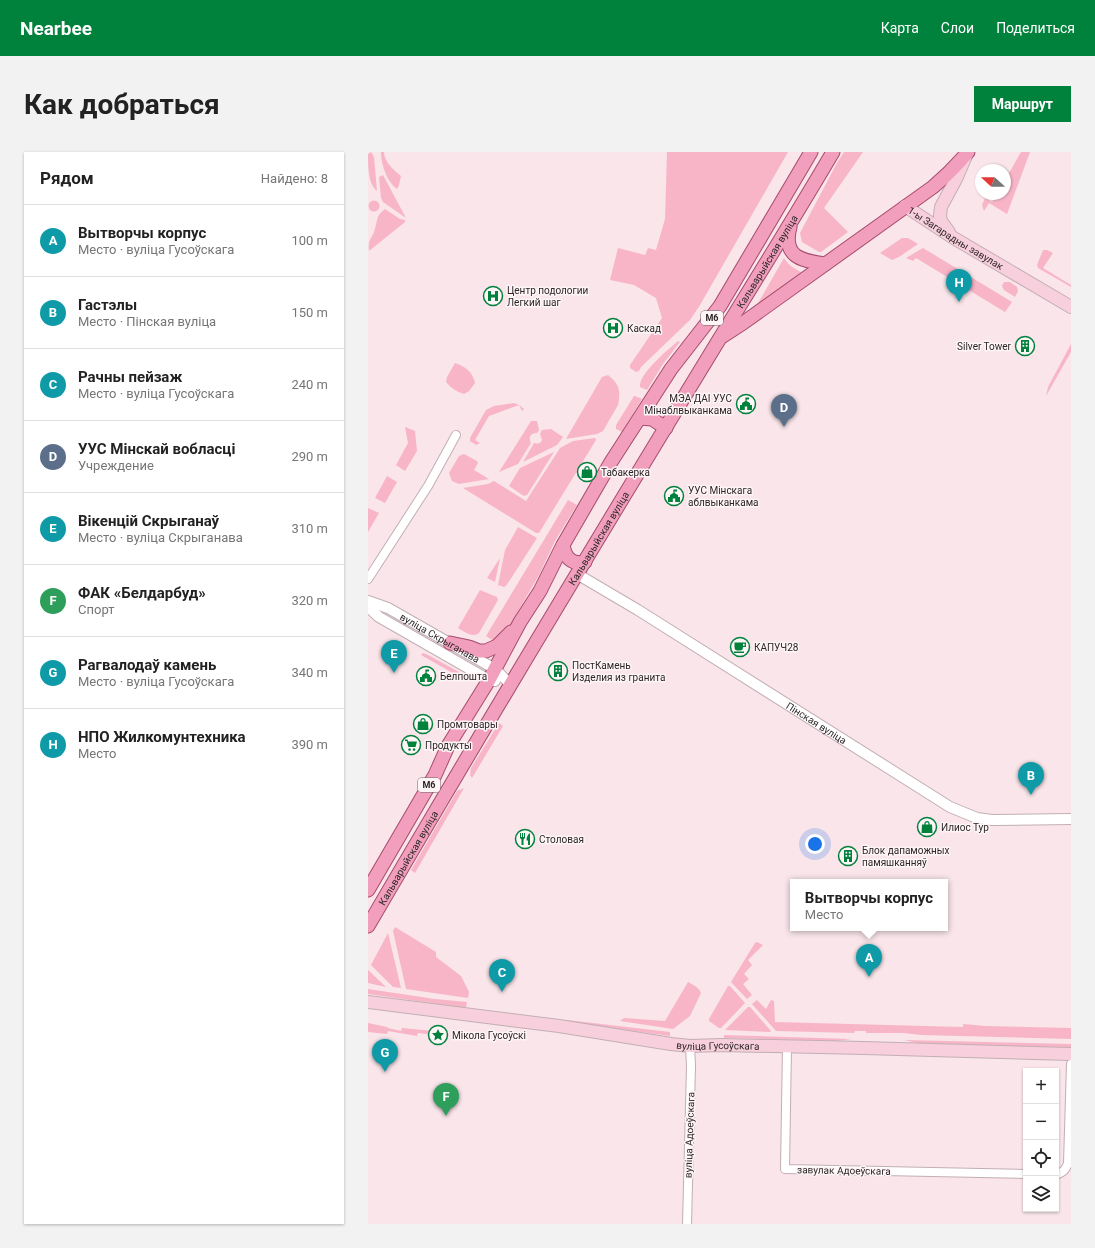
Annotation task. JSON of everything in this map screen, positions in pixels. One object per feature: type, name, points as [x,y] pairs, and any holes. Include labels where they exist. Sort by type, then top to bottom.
[{"type":"main road","name":"Кальварыйская вуліца","points":[[368,926],[444,796],[720,338],[791,224],[833,152]]},
{"type":"main road","points":[[905,206],[946,177],[968,152]]},
{"type":"main road","points":[[952,237],[941,222],[941,208],[968,152]]},
{"type":"main road","name":"Кальварыйская вуліца","points":[[368,890],[436,775],[448,746],[492,674],[520,622],[540,591],[563,545],[611,462],[671,369],[720,306],[810,153]]},
{"type":"main road","name":"1-ы Загарадны завулак","points":[[720,338],[905,206],[952,237],[1071,307]]},
{"type":"main road","points":[[791,224],[788,241],[794,254],[799,259],[808,262],[825,264]]},
{"type":"main road","points":[[640,418],[652,419],[666,428]]},
{"type":"main road","points":[[563,545],[568,559],[575,562],[585,562]]},
{"type":"main road","points":[[450,644],[469,647],[479,651],[486,651],[496,646],[520,622]]},
{"type":"main road","name":"вуліца Гусоўскага","points":[[368,1002],[559,1026],[690,1046],[721,1045],[893,1048],[1071,1054]]},
{"type":"street","points":[[368,580],[428,486],[456,435]]},
{"type":"street","name":"Пінская вуліца","points":[[578,574],[956,810],[977,818],[992,820],[1071,819]]},
{"type":"street","name":"вуліца Скрыганава","points":[[368,601],[388,608],[450,644],[492,674]]},
{"type":"street","name":"вуліца Скрыганава","points":[[368,607],[379,617],[511,685]]},
{"type":"street","name":"вуліца Адоеўскага","points":[[687,1224],[691,1066],[690,1046]]},
{"type":"street","name":"завулак Адоеўскага","points":[[787,1047],[785,1169],[1023,1174]]},
{"type":"street","points":[[1059,1174],[1066,1168],[1068,1163],[1071,1064]]},
{"type":"shaded area","points":[[371,152],[374,157],[377,191],[372,184],[369,174],[368,154]]},
{"type":"shaded area","points":[[381,152],[384,152],[384,156],[388,162],[401,176],[397,189],[390,182],[385,172]]},
{"type":"shaded area","points":[[667,152],[788,152],[690,320],[641,367],[639,371],[636,372],[630,368],[630,365],[662,318],[656,298],[634,285],[610,280],[618,248],[645,255],[648,248],[656,250],[665,219]]},
{"type":"shaded area","points":[[844,152],[863,152],[824,208],[848,232],[819,252],[802,242],[800,233]]},
{"type":"shaded area","points":[[1021,152],[1030,152],[1007,214],[989,203],[984,211],[982,205],[984,200],[992,202],[993,200],[1011,200],[1011,170]]},
{"type":"shaded area","points":[[383,175],[406,218],[383,202],[381,198],[379,177]]},
{"type":"shaded area","points":[[374,200],[378,202],[380,206],[378,210],[374,212],[370,210],[368,206],[370,202]]},
{"type":"shaded area","points":[[385,209],[400,219],[405,220],[405,222],[369,251],[370,241],[378,218]]},
{"type":"shaded area","points":[[902,238],[908,238],[918,244],[892,260],[880,253]]},
{"type":"shaded area","points":[[923,248],[1012,302],[1005,312],[916,258],[913,261],[906,258]]},
{"type":"shaded area","points":[[1043,250],[1053,253],[1043,268],[1071,285],[1071,287],[1038,268],[1037,265]]},
{"type":"shaded area","points":[[784,258],[795,269],[803,273],[757,305]]},
{"type":"shaded area","points":[[1004,282],[1010,282],[1017,287],[1018,291],[1015,297],[1004,290],[1002,286]]},
{"type":"shaded area","points":[[678,341],[680,342],[663,364],[647,390],[640,387],[644,375],[661,356]]},
{"type":"shaded area","points":[[1071,344],[1071,352],[1046,396],[1048,387]]},
{"type":"shaded area","points":[[455,363],[468,370],[475,383],[469,391],[464,394],[454,390],[446,382],[447,377]]},
{"type":"shaded area","points":[[608,375],[617,384],[619,400],[618,405],[603,431],[597,434],[566,439],[602,377]]},
{"type":"shaded area","points":[[634,396],[642,399],[622,432],[616,429],[616,425]]},
{"type":"shaded area","points":[[514,403],[519,405],[489,416],[475,440],[480,443],[476,445],[470,441],[470,438],[486,410],[494,406]]},
{"type":"shaded area","points":[[531,421],[537,421],[539,430],[531,436],[531,443],[518,464],[499,472]]},
{"type":"shaded area","points":[[405,427],[415,431],[417,451],[405,471],[396,465],[408,443]]},
{"type":"shaded area","points":[[551,429],[563,437],[557,445],[523,462],[534,443],[539,443],[542,440],[540,434],[542,430]]},
{"type":"shaded area","points":[[595,438],[596,440],[539,533],[536,533],[463,488],[488,484],[494,481],[526,501],[560,448],[573,441]]},
{"type":"shaded area","points":[[554,452],[527,495],[524,496],[509,486],[520,468]]},
{"type":"shaded area","points":[[464,454],[477,461],[478,463],[474,470],[489,479],[459,484],[452,481],[449,473],[459,456]]},
{"type":"shaded area","points":[[387,476],[397,482],[385,503],[375,498]]},
{"type":"shaded area","points":[[568,500],[577,505],[555,541],[539,575],[506,632],[498,640],[492,640],[486,636]]},
{"type":"shaded area","points":[[368,508],[379,513],[368,532]]},
{"type":"shaded area","points":[[518,527],[537,538],[504,587],[498,585],[505,550]]},
{"type":"shaded area","points":[[500,558],[495,582],[487,578]]},
{"type":"shaded area","points":[[480,590],[497,597],[498,600],[479,633],[471,635],[458,628]]},
{"type":"shaded area","points":[[423,653],[459,672],[460,674],[458,676],[421,655]]},
{"type":"shaded area","points":[[499,723],[503,726],[472,778],[470,775],[471,768]]},
{"type":"shaded area","points":[[464,788],[415,873],[411,870],[457,791]]},
{"type":"shaded area","points":[[395,927],[436,952],[436,957],[461,976],[469,992],[468,998],[406,989],[393,931]]},
{"type":"shaded area","points":[[388,933],[401,988],[393,987],[371,965]]},
{"type":"shaded area","points":[[757,942],[763,945],[748,960],[752,965],[744,974],[749,979],[743,984],[752,995],[747,999],[731,982]]},
{"type":"shaded area","points":[[368,970],[386,987],[368,983]]},
{"type":"shaded area","points":[[688,982],[697,988],[701,993],[690,1016],[673,1029],[620,1021],[624,1018],[665,1021]]},
{"type":"shaded area","points":[[728,986],[730,986],[745,1003],[721,1028],[719,1028],[709,1021],[709,1019]]},
{"type":"shaded area","points":[[368,989],[467,1002],[466,1008],[368,994]]},
{"type":"shaded area","points":[[757,1000],[766,1009],[771,1000],[774,1001],[775,1022],[963,1027],[963,1024],[1071,1028],[1071,1039],[866,1033],[866,1031],[855,1031],[854,1033],[776,1031],[752,1004]]},
{"type":"shaded area","points":[[748,1007],[750,1007],[771,1031],[770,1032],[725,1030]]},
{"type":"shaded area","points":[[567,1020],[670,1032],[670,1036],[567,1022]]},
{"type":"shaded area","points":[[368,1023],[401,1031],[402,1028],[443,1032],[443,1036],[418,1033],[417,1036],[388,1031],[387,1034],[368,1032]]},
{"type":"shaded area","points":[[724,1035],[852,1039],[836,1041],[724,1038]]},
{"type":"shaded area","points":[[904,1040],[1071,1044],[1071,1049],[921,1044]]},
{"type":"place","name":"Центр подологии Легкий шаг","points":[[493,296]]},
{"type":"place","name":"НПО Жилкомунтехника","points":[[959,302]]},
{"type":"place","name":"Каскад","points":[[613,328]]},
{"type":"place","name":"Silver Tower","points":[[1025,346]]},
{"type":"place","name":"МЭА ДАI УУС Мінаблвыканкама","points":[[746,404]]},
{"type":"place","name":"УУС Мінскай вобласці","points":[[784,427]]},
{"type":"place","name":"Табакерка","points":[[587,472]]},
{"type":"place","name":"УУС Мінскага аблвыканкама","points":[[674,496]]},
{"type":"place","name":"КАПУЧ28","points":[[740,647]]},
{"type":"place","name":"ПостКамень Изделия из гранита","points":[[558,671]]},
{"type":"place","name":"Вікенцій Скрыганаў","points":[[394,673]]},
{"type":"place","name":"Белпошта","points":[[426,676]]},
{"type":"place","name":"Промтовары","points":[[423,724]]},
{"type":"place","name":"Продукты","points":[[411,745]]},
{"type":"place","name":"Гастэлы","points":[[1031,795]]},
{"type":"place","name":"Илиос Тур","points":[[927,827]]},
{"type":"place","name":"Столовая","points":[[525,839]]},
{"type":"place","name":"Блок дапаможных памяшканняў","points":[[848,856]]},
{"type":"place","name":"Вытворчы корпус","points":[[869,977]]},
{"type":"place","name":"Рачны пейзаж","points":[[502,992]]},
{"type":"place","name":"Мікола Гусоўскі","points":[[438,1035]]},
{"type":"place","name":"Рагвалодаў камень","points":[[385,1072]]},
{"type":"place","name":"ФАК «Белдарбуд»","points":[[446,1116]]}]
